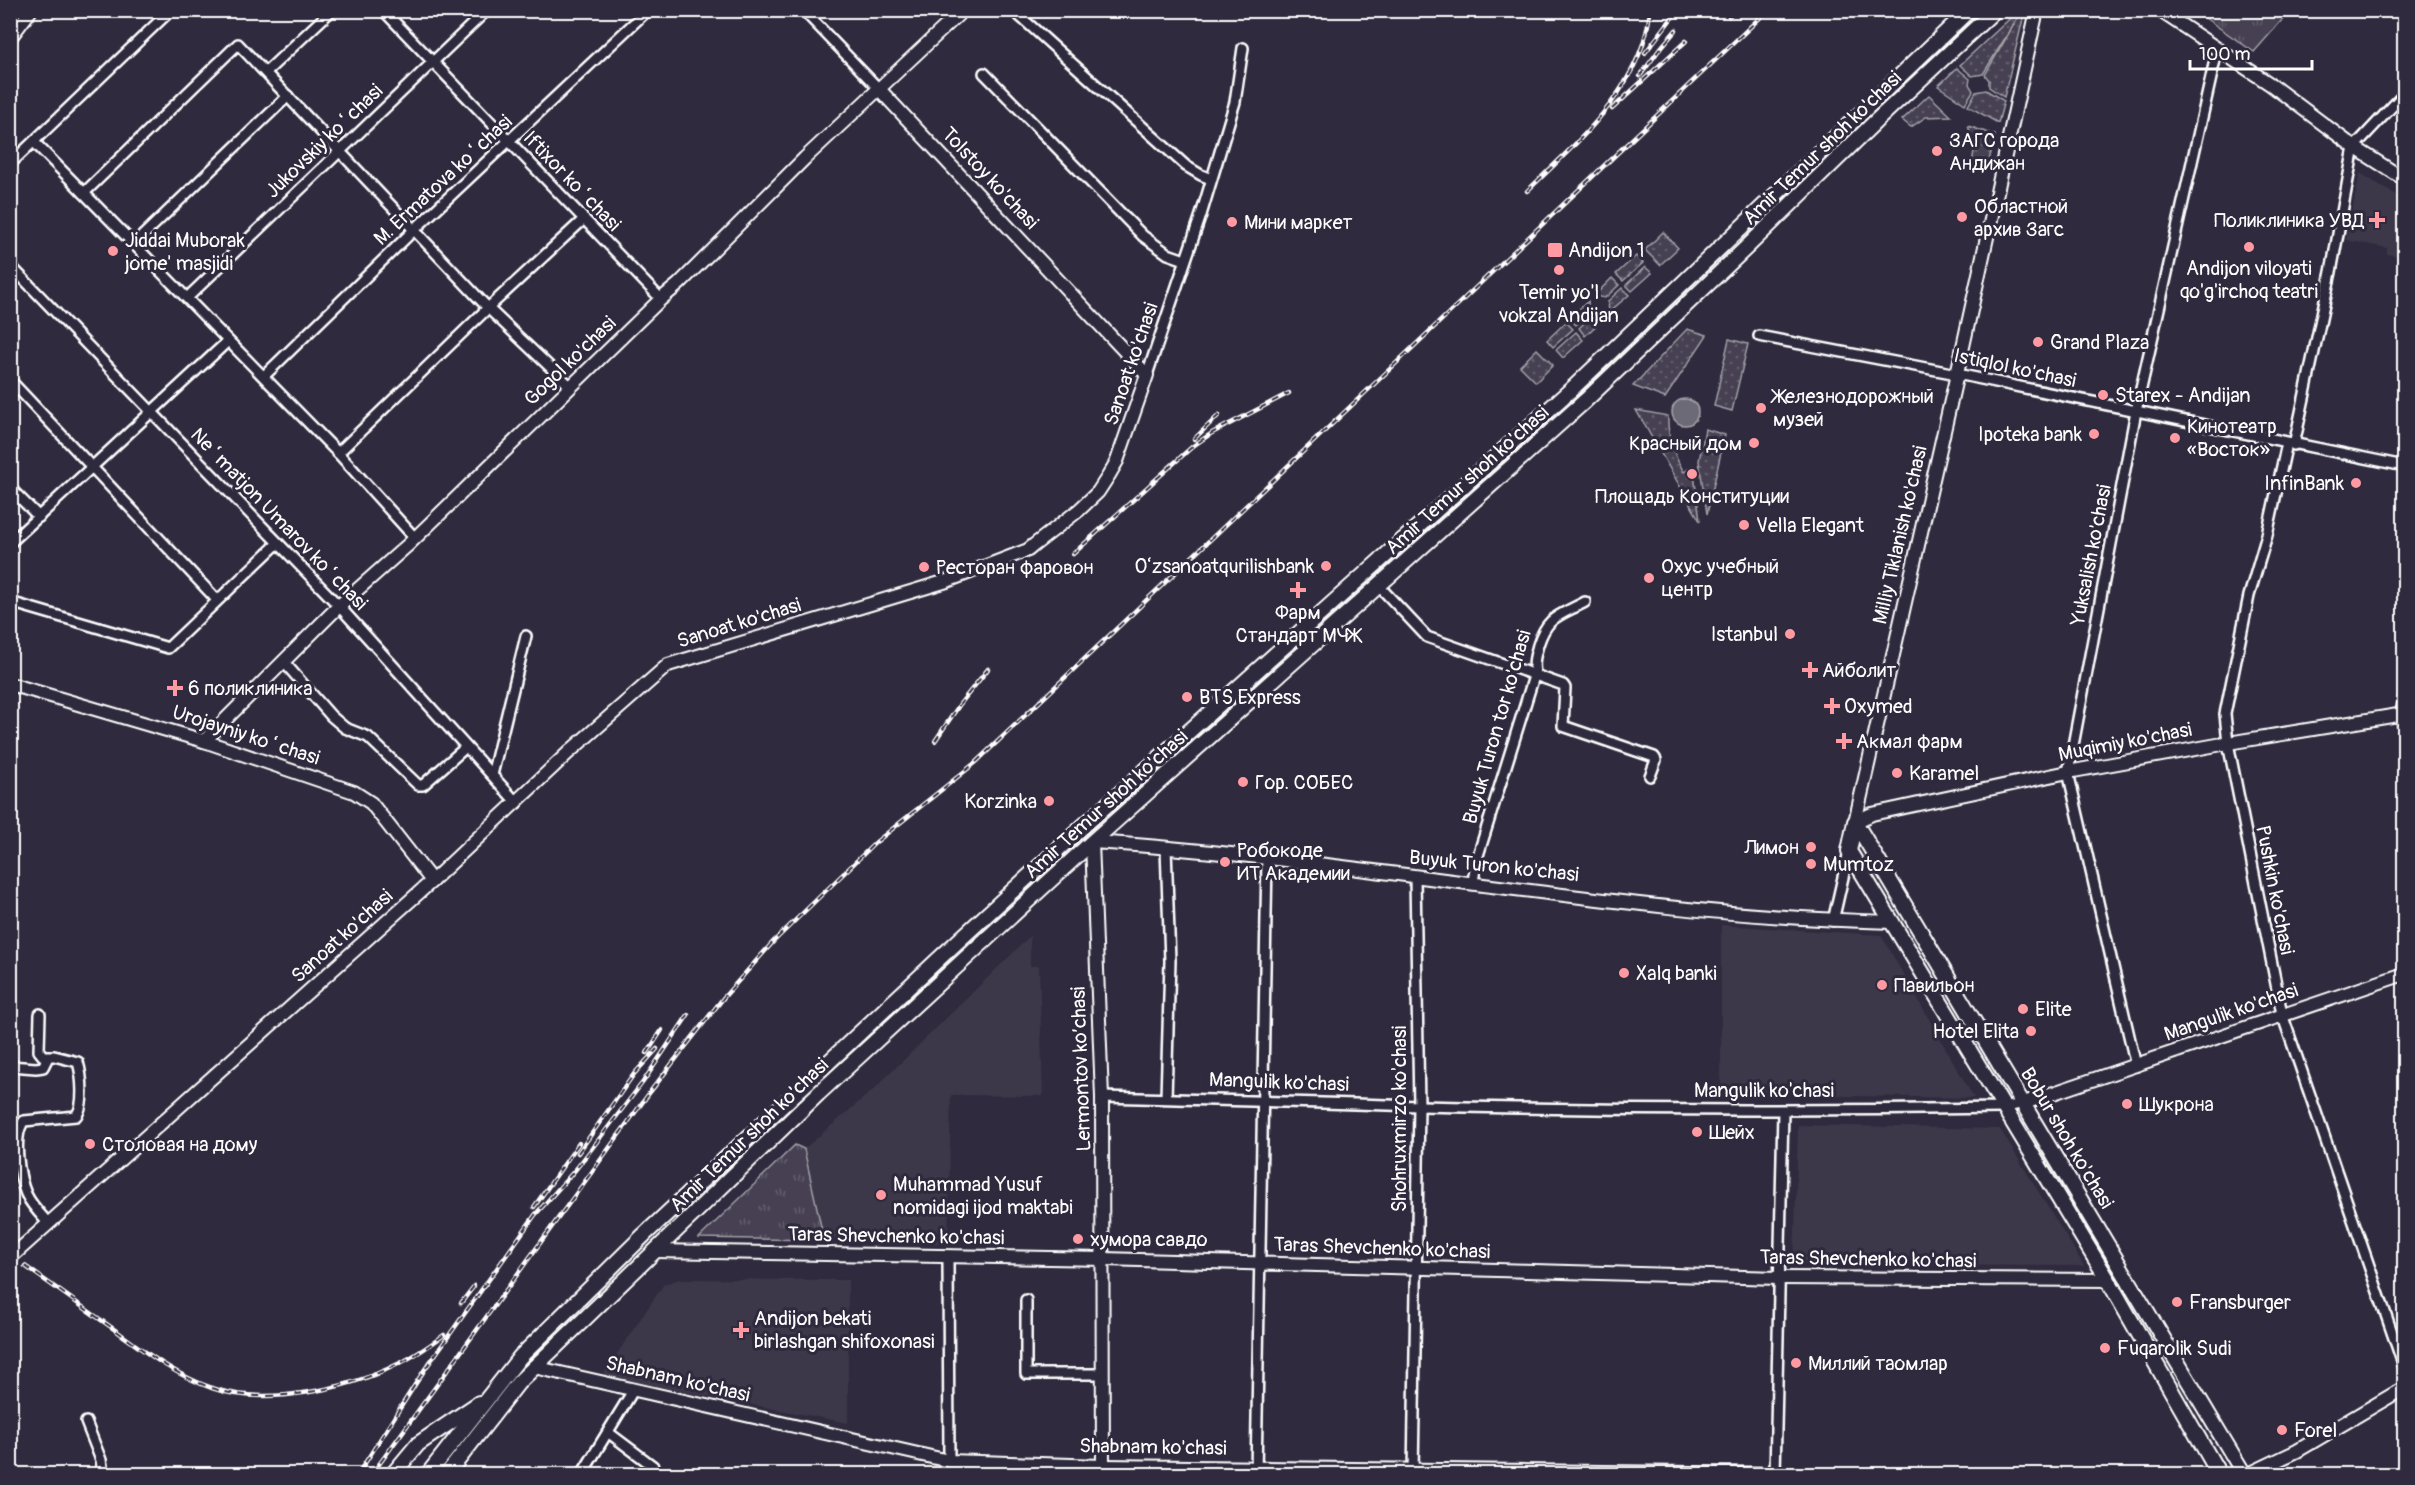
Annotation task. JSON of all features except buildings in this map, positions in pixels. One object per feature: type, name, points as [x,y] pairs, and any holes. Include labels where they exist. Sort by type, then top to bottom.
[{"type":"main road","name":"Amir Temur shoh ko'chasi","points":[[428,1474],[520,1357],[644,1235],[916,979],[1080,829],[1574,387],[1969,10]]},
{"type":"main road","name":"Amir Temur shoh ko'chasi","points":[[447,1474],[518,1383],[819,1094],[1092,842],[1586,400],[1995,10]]},
{"type":"main road","points":[[1574,387],[1586,400]]},
{"type":"main road","points":[[1849,851],[1855,822]]},
{"type":"main road","name":"Bobur shoh ko'chasi","points":[[1855,822],[2244,1474]]},
{"type":"main road","points":[[1080,829],[1092,842]]},
{"type":"main road","name":"Bobur shoh ko'chasi","points":[[1849,851],[2108,1280],[2219,1474]]},
{"type":"main road","points":[[393,1474],[418,1444],[486,1399]]},
{"type":"street","points":[[10,38],[32,10]]},
{"type":"street","points":[[10,164],[171,10]]},
{"type":"street","points":[[266,72],[332,10]]},
{"type":"street","name":"Iftixor koʻchasi","points":[[383,10],[661,299]]},
{"type":"street","name":"Jukovskiy koʻchasi","points":[[186,298],[487,10]]},
{"type":"street","name":"M. Ermatova koʻchasi","points":[[264,376],[414,230],[648,10]]},
{"type":"street","name":"Tolstoy ko'chasi","points":[[803,10],[1148,375]]},
{"type":"street","name":"Gogol ko'chasi","points":[[204,741],[339,606],[679,284],[738,224],[963,10]]},
{"type":"street","points":[[1013,10],[1186,166],[1211,178]]},
{"type":"street","name":"Milliy Tiklanish ko'chasi","points":[[1855,822],[2037,10]]},
{"type":"street","points":[[2159,10],[2217,51],[2270,84],[2354,147],[2404,179]]},
{"type":"street","points":[[84,193],[238,44],[341,150],[488,308],[571,387]]},
{"type":"street","name":"Sanoat ko'chasi","points":[[10,1258],[432,881],[568,753],[668,665],[711,650],[947,581],[1028,550],[1080,510],[1098,492],[1117,460],[1148,375],[1172,305],[1238,90],[1243,48]]},
{"type":"street","name":"Yuksalish ko'chasi","points":[[2136,1066],[2068,772],[2136,411],[2217,51]]},
{"type":"street","points":[[984,73],[1143,236],[1168,254],[1185,260]]},
{"type":"street","points":[[2354,147],[2404,94]]},
{"type":"street","points":[[134,244],[288,96]]},
{"type":"street","points":[[34,142],[264,376],[414,537]]},
{"type":"street","name":"Pushkin ko'chasi","points":[[2354,147],[2331,272],[2267,536],[2248,596],[2225,714],[2228,743],[2282,1014],[2404,1367]]},
{"type":"street","points":[[338,453],[584,219]]},
{"type":"street","name":"Neʻmatjon Umarov koʻchasi","points":[[11,267],[339,606],[516,803]]},
{"type":"street","name":"Istiqlol ko'chasi","points":[[1759,336],[1957,374],[2404,466]]},
{"type":"street","points":[[10,543],[228,341]]},
{"type":"street","points":[[10,380],[217,600]]},
{"type":"street","points":[[10,488],[39,517]]},
{"type":"street","points":[[10,602],[168,648],[278,543]]},
{"type":"street","points":[[1379,586],[1427,637],[1535,673],[1565,686],[1563,726],[1654,757],[1656,760],[1650,776]]},
{"type":"street","name":"Buyuk Turon tor ko'chasi","points":[[1473,882],[1476,862],[1535,673],[1533,662],[1543,630],[1548,622],[1584,602]]},
{"type":"street","points":[[492,775],[526,636]]},
{"type":"street","points":[[283,661],[331,716],[345,728],[368,737],[418,785],[423,785],[466,747]]},
{"type":"street","name":"Urоjayniy koʻchasi","points":[[10,684],[204,741],[354,792],[371,803],[432,881]]},
{"type":"street","points":[[2404,697],[2404,731]]},
{"type":"street","name":"Muqimiy ko'chasi","points":[[1855,822],[1872,814],[2068,772],[2403,714]]},
{"type":"street","name":"Buyuk Turon ko'chasi","points":[[1092,842],[1473,882],[1700,910],[1833,921],[1893,922]]},
{"type":"street","name":"Lermontov ko’chasi","points":[[1092,842],[1102,1097],[1103,1471]]},
{"type":"street","points":[[1166,848],[1170,961],[1166,1098]]},
{"type":"street","points":[[1833,921],[1849,851]]},
{"type":"street","points":[[1256,1471],[1267,859]]},
{"type":"street","name":"Shohruxmirzo ko'chasi","points":[[1413,1472],[1419,1106],[1415,877]]},
{"type":"street","name":"Mangulik ko'chasi","points":[[1102,1097],[1419,1106],[1783,1111],[2004,1108],[2136,1066],[2404,974]]},
{"type":"street","points":[[40,1014],[39,1051],[43,1056],[54,1056],[78,1062],[81,1109],[76,1116],[71,1118],[24,1120],[21,1124],[18,1150],[21,1178],[27,1196],[49,1224]]},
{"type":"street","points":[[10,1066],[43,1067],[48,1057]]},
{"type":"street","points":[[1775,1474],[1783,1111]]},
{"type":"street","name":"Taras Shevchenko ko'chasi","points":[[655,1251],[1104,1259],[1779,1278],[2108,1280]]},
{"type":"street","points":[[948,1257],[949,1461]]},
{"type":"street","points":[[1026,1300],[1026,1374],[1104,1374]]},
{"type":"street","name":"Shabnam ko'chasi","points":[[534,1367],[949,1461],[1103,1471],[1781,1474]]},
{"type":"street","points":[[2249,1474],[2297,1451],[2404,1388]]},
{"type":"street","points":[[582,1474],[634,1389]]},
{"type":"street","points":[[86,1422],[101,1460],[102,1466],[98,1474]]},
{"type":"street","points":[[609,1433],[653,1466]]},
{"type":"shaded area","name":"Поликлиника УВД","points":[[2360,173],[2404,200],[2403,257],[2387,254],[2387,248],[2346,240]]},
{"type":"shaded area","points":[[1685,399],[1694,403],[1698,412],[1694,421],[1685,425],[1676,421],[1672,412],[1676,403]]},
{"type":"shaded area","points":[[1721,925],[1881,935],[1974,1098],[1721,1094]]},
{"type":"shaded area","points":[[1030,936],[1030,966],[1039,966],[1043,1096],[951,1095],[948,1244],[824,1240],[804,1149],[873,1090]]},
{"type":"shaded area","points":[[1798,1125],[2000,1129],[2084,1266],[1794,1265]]},
{"type":"shaded area","name":"Аndijon bekati birlashgan shifoxonasi","points":[[680,1279],[848,1280],[848,1423],[602,1376],[664,1284]]},
{"type":"green space","points":[[2018,11],[2025,11],[2004,97],[1989,87],[1989,80],[1985,75],[2020,14],[1983,74],[1972,76],[1960,65]]},
{"type":"green space","points":[[2195,11],[2290,11],[2254,52]]},
{"type":"green space","points":[[1957,68],[1970,79],[1969,84],[1973,91],[1965,104],[1938,86]]},
{"type":"green space","points":[[1986,90],[2004,101],[1998,123],[1968,106],[1976,92]]},
{"type":"green space","points":[[1929,95],[1951,116],[1926,117],[1911,127],[1902,120]]},
{"type":"green space","points":[[1968,126],[1995,135],[1987,170],[1971,168],[1975,146]]},
{"type":"green space","points":[[1663,232],[1678,248],[1660,265],[1645,250]]},
{"type":"green space","points":[[1636,256],[1643,263],[1623,281],[1616,274]]},
{"type":"green space","points":[[1645,267],[1652,273],[1632,291],[1626,285]]},
{"type":"green space","points":[[1612,278],[1619,285],[1605,298],[1594,296]]},
{"type":"green space","points":[[1622,288],[1629,295],[1609,312],[1608,301]]},
{"type":"green space","points":[[1588,301],[1589,313],[1576,325],[1569,318]]},
{"type":"green space","points":[[1592,316],[1603,319],[1585,336],[1579,328]]},
{"type":"green space","points":[[1566,322],[1573,329],[1553,347],[1547,340]]},
{"type":"green space","points":[[1687,329],[1707,335],[1665,398],[1633,386]]},
{"type":"green space","points":[[1576,332],[1583,340],[1563,358],[1556,350]]},
{"type":"green space","points":[[1729,339],[1748,344],[1732,411],[1714,406]]},
{"type":"green space","points":[[1537,349],[1553,365],[1536,382],[1520,366]]},
{"type":"green space","points":[[1636,410],[1668,416],[1670,438],[1677,459],[1684,472],[1693,466],[1700,521]]},
{"type":"green space","points":[[1705,429],[1725,435],[1707,514],[1699,461]]},
{"type":"green space","points":[[795,1145],[804,1149],[824,1240],[699,1238]]},
{"type":"railway","points":[[1527,191],[1587,132],[1622,87],[1645,37],[1650,10]]},
{"type":"railway","points":[[1645,53],[1678,10]]},
{"type":"railway","points":[[1729,16],[1734,10]]},
{"type":"railway","points":[[372,1474],[650,1092],[724,997],[774,941],[876,842],[975,763],[1768,10]]},
{"type":"railway","points":[[1640,76],[1676,30]]},
{"type":"railway","points":[[1612,109],[1686,41]]},
{"type":"railway","points":[[1073,554],[1193,446],[1212,433],[1289,393]]},
{"type":"railway","points":[[1194,439],[1219,415]]},
{"type":"railway","points":[[935,741],[960,704],[988,669]]},
{"type":"railway","points":[[358,1474],[425,1369],[535,1215],[576,1169],[643,1082],[688,1015]]},
{"type":"railway","points":[[647,1053],[662,1030]]},
{"type":"railway","points":[[578,1153],[634,1074],[657,1049]]},
{"type":"railway","points":[[534,1207],[579,1143]]},
{"type":"railway","points":[[25,1266],[163,1364],[199,1383],[233,1393],[257,1396],[281,1395],[332,1388],[378,1373],[404,1361],[444,1335]]},
{"type":"railway","points":[[461,1303],[474,1286]]},
{"type":"place","name":"ЗАГС города Андижан","points":[[1937,151]]},
{"type":"place","name":"Областной архив Загс","points":[[1962,217]]},
{"type":"place","name":"Поликлиника УВД","points":[[2377,220]]},
{"type":"place","name":"Мини маркет","points":[[1232,222]]},
{"type":"place","name":"Andijon viloyati qo'g'irchoq teatri","points":[[2249,247]]},
{"type":"place","name":"Andijon 1","points":[[1555,250]]},
{"type":"place","name":"Jiddai Muborak jome' masjidi","points":[[113,251]]},
{"type":"place","name":"Temir yo'l vokzal Andijan","points":[[1559,270]]},
{"type":"place","name":"Grand Plaza","points":[[2038,342]]},
{"type":"place","name":"Starex - Andijan","points":[[2103,395]]},
{"type":"place","name":"Железнодорожный музей","points":[[1761,408]]},
{"type":"place","name":"Ipoteka bank","points":[[2094,434]]},
{"type":"place","name":"Кинотеатр «Восток»","points":[[2175,438]]},
{"type":"place","name":"Красный дом","points":[[1754,443]]},
{"type":"place","name":"Площадь Конституции","points":[[1692,474]]},
{"type":"place","name":"InfinBank","points":[[2356,483]]},
{"type":"place","name":"Vella Elegant","points":[[1744,525]]},
{"type":"place","name":"Oʻzsanoatqurilishbank","points":[[1326,566]]},
{"type":"place","name":"Ресторан фаровон","points":[[924,567]]},
{"type":"place","name":"Охус учебный центр","points":[[1649,578]]},
{"type":"place","name":"Фарм Стандарт МЧЖ","points":[[1298,590]]},
{"type":"place","name":"Istanbul","points":[[1790,634]]},
{"type":"place","name":"Айболит","points":[[1810,670]]},
{"type":"place","name":"6 поликлиника","points":[[175,688]]},
{"type":"place","name":"BTS Express","points":[[1187,697]]},
{"type":"place","name":"Oxymed","points":[[1832,706]]},
{"type":"place","name":"Акмал фарм","points":[[1844,741]]},
{"type":"place","name":"Karamel","points":[[1897,773]]},
{"type":"place","name":"Гор. СОБЕС","points":[[1243,782]]},
{"type":"place","name":"Korzinka","points":[[1049,801]]},
{"type":"place","name":"Лимон","points":[[1811,847]]},
{"type":"place","name":"Робокоде ИТ Академии","points":[[1225,862]]},
{"type":"place","name":"Mumtoz","points":[[1811,864]]},
{"type":"place","name":"Xalq banki","points":[[1624,973]]},
{"type":"place","name":"Павильон","points":[[1882,985]]},
{"type":"place","name":"Elite","points":[[2023,1009]]},
{"type":"place","name":"Hotel Elita","points":[[2031,1031]]},
{"type":"place","name":"Шукрона","points":[[2127,1104]]},
{"type":"place","name":"Шейх","points":[[1697,1132]]},
{"type":"place","name":"Столовая на дому","points":[[90,1144]]},
{"type":"place","name":"Muhammad Yusuf nomidagi ijod maktabi","points":[[881,1195]]},
{"type":"place","name":"хумора савдо","points":[[1078,1239]]},
{"type":"place","name":"Fransburger","points":[[2177,1302]]},
{"type":"place","name":"Аndijon bekati birlashgan shifoxonasi","points":[[741,1330]]},
{"type":"place","name":"Fuqarolik Sudi","points":[[2105,1348]]},
{"type":"place","name":"Миллий таомлар","points":[[1796,1363]]},
{"type":"place","name":"Forel","points":[[2282,1430]]}]
